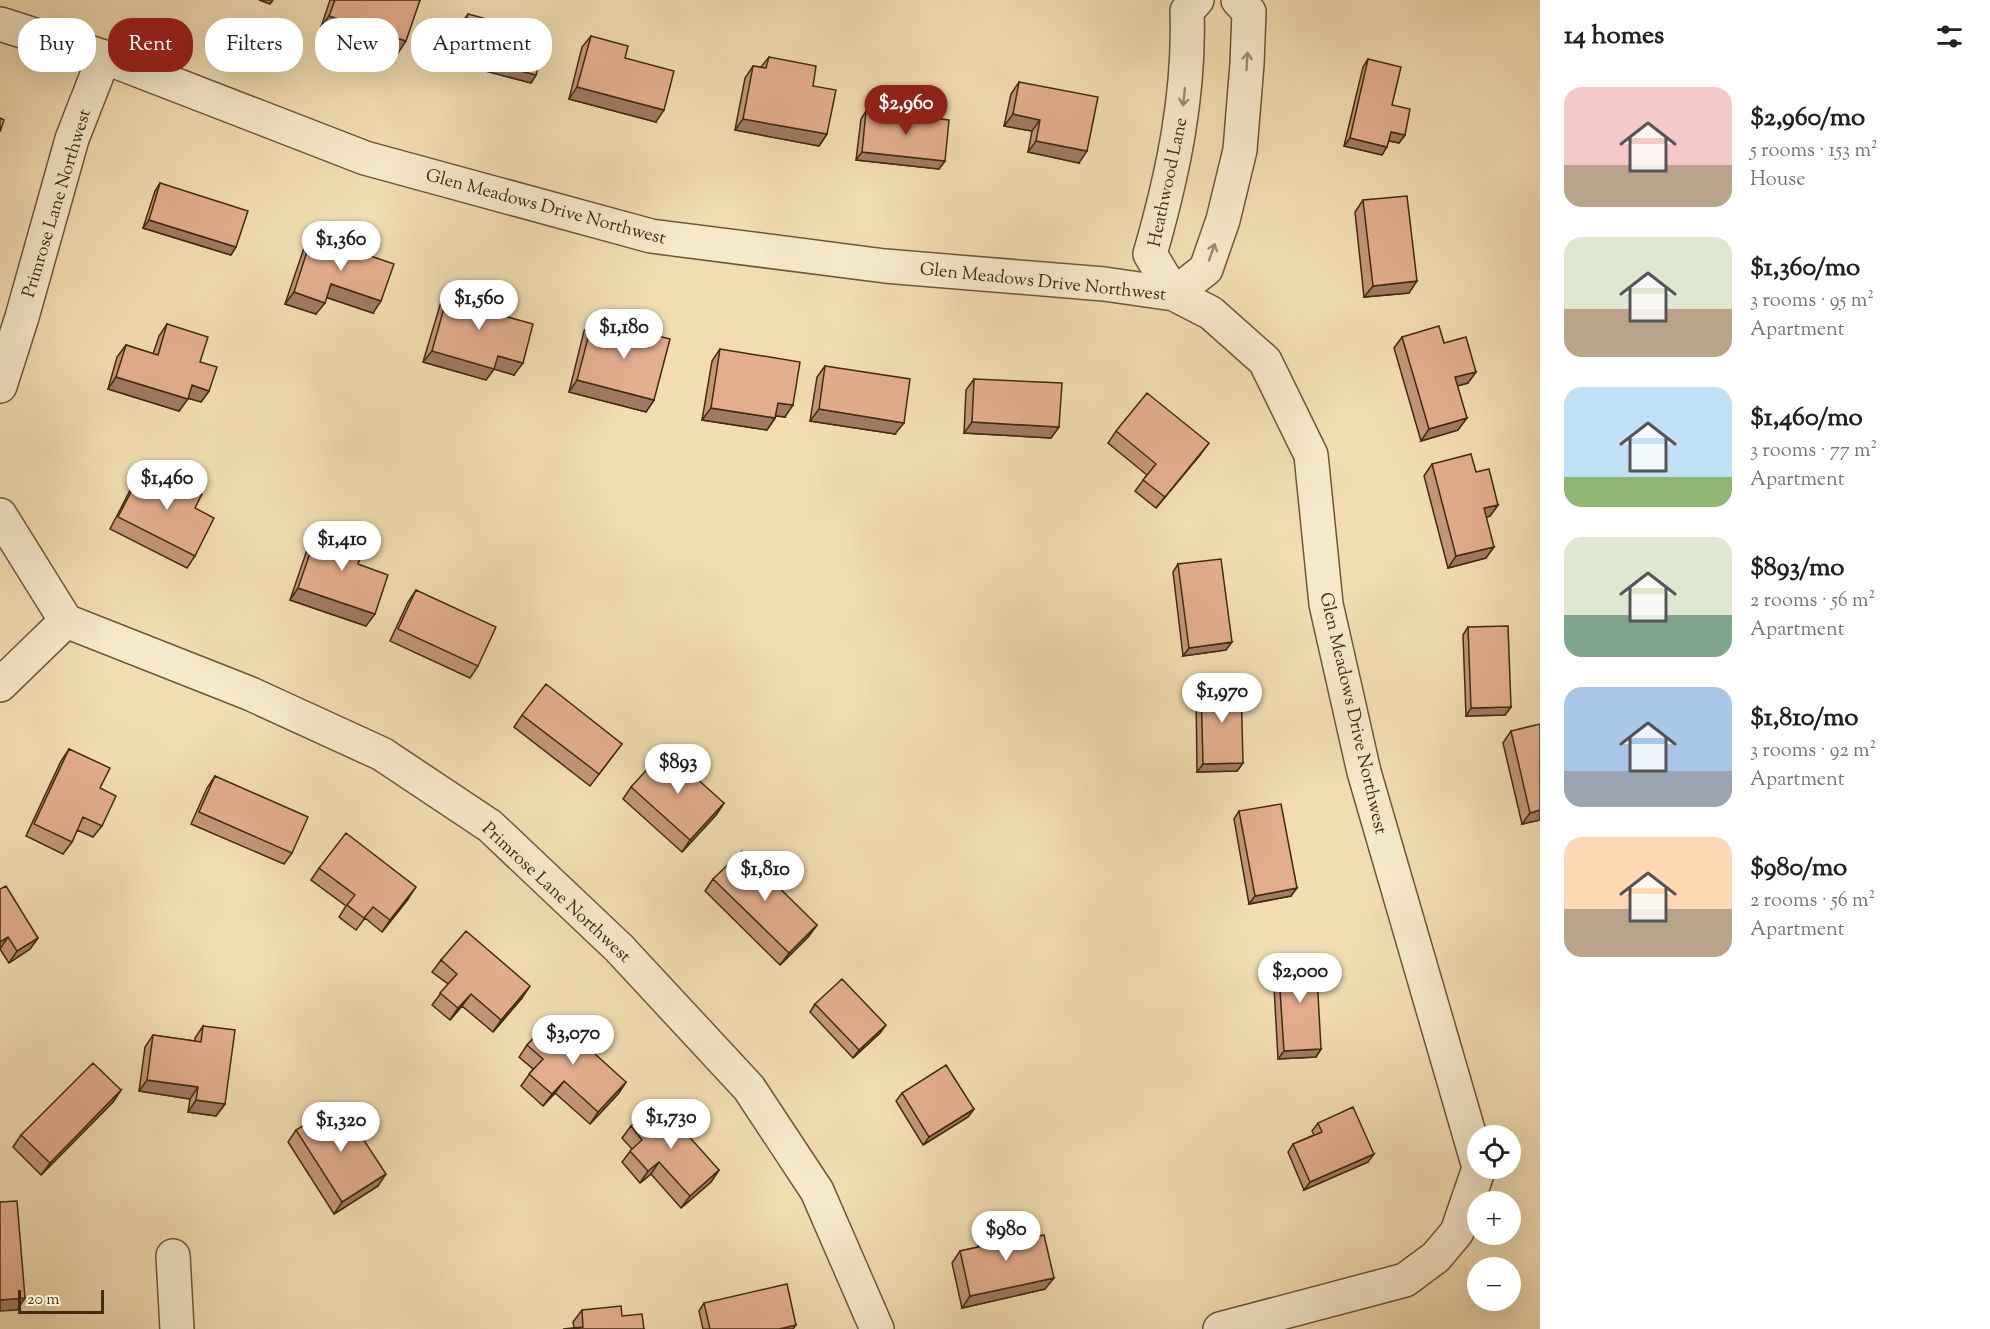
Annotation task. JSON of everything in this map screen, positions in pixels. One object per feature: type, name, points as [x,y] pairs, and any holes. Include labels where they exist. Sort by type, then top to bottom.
[{"type":"street","name":"Heathwood Lane","points":[[1174,294],[1150,254],[1178,144],[1189,52],[1187,11],[1197,0]]},
{"type":"street","points":[[1174,294],[1206,269],[1223,220],[1240,150],[1249,12],[1238,0]]},
{"type":"street","name":"Glen Meadows Drive Northwest","points":[[0,24],[104,57],[365,158],[651,236],[885,266],[1104,284],[1174,294],[1211,313],[1265,361],[1311,455],[1326,604],[1364,772],[1467,1128]]},
{"type":"street","name":"Primrose Lane Northwest","points":[[0,386],[22,317],[72,139],[104,57]]},
{"type":"street","points":[[0,515],[66,621],[0,685]]},
{"type":"street","name":"Primrose Lane Northwest","points":[[66,621],[251,694],[382,754],[490,826],[619,948],[749,1088],[817,1191],[877,1329]]},
{"type":"street","name":"Glen Meadows Drive Northwest","points":[[1220,1329],[1405,1280],[1436,1257],[1458,1232],[1474,1179]]},
{"type":"street","points":[[173,1256],[177,1329]]},
{"type":"building","points":[[335,0],[420,0],[414,18],[411,18],[406,41],[399,39],[399,18],[335,18],[329,16]]},
{"type":"building","points":[[468,14],[483,18],[467,18]]},
{"type":"building","points":[[591,36],[628,46],[625,58],[674,71],[664,110],[577,87]]},
{"type":"building","points":[[769,57],[816,66],[813,86],[836,90],[827,134],[743,119],[753,66],[766,68]]},
{"type":"building","points":[[1368,59],[1401,67],[1392,105],[1410,109],[1405,135],[1391,132],[1387,147],[1350,138]]},
{"type":"building","points":[[1019,82],[1098,97],[1087,151],[1036,141],[1040,120],[1013,114]]},
{"type":"building","points":[[866,111],[949,120],[945,161],[862,152]]},
{"type":"building","points":[[0,118],[4,120],[0,132]]},
{"type":"building","points":[[160,183],[248,211],[236,247],[149,220]]},
{"type":"building","points":[[1407,196],[1417,281],[1373,286],[1363,200]]},
{"type":"building","points":[[312,236],[394,264],[381,301],[331,284],[325,303],[294,292]]},
{"type":"building","points":[[451,283],[480,291],[475,308],[533,324],[523,363],[498,356],[494,369],[432,351]]},
{"type":"building","points":[[593,319],[670,339],[654,400],[577,380]]},
{"type":"building","points":[[167,324],[208,337],[200,362],[217,367],[209,391],[192,385],[188,399],[116,377],[126,345],[158,355]]},
{"type":"building","points":[[1439,326],[1444,343],[1466,337],[1476,372],[1455,377],[1467,418],[1429,429],[1402,337]]},
{"type":"building","points":[[720,349],[800,362],[793,405],[778,403],[775,418],[711,408]]},
{"type":"building","points":[[825,366],[910,379],[904,423],[819,409]]},
{"type":"building","points":[[974,379],[1062,383],[1059,427],[972,422]]},
{"type":"building","points":[[1147,393],[1209,443],[1165,497],[1143,480],[1156,464],[1116,431]]},
{"type":"building","points":[[1471,454],[1476,472],[1489,469],[1498,505],[1484,508],[1494,547],[1456,556],[1432,464]]},
{"type":"building","points":[[145,465],[202,494],[195,508],[214,518],[195,556],[118,517]]},
{"type":"building","points":[[319,527],[366,542],[358,564],[388,575],[375,614],[298,588]]},
{"type":"building","points":[[1221,559],[1232,642],[1189,648],[1178,564]]},
{"type":"building","points":[[416,590],[496,627],[478,666],[398,629]]},
{"type":"building","points":[[1508,626],[1511,707],[1471,708],[1468,627]]},
{"type":"building","points":[[546,684],[622,744],[599,774],[522,715]]},
{"type":"building","points":[[1241,684],[1243,763],[1203,764],[1201,685]]},
{"type":"building","points":[[1540,724],[1540,810],[1530,813],[1511,731]]},
{"type":"building","points":[[69,749],[110,768],[100,788],[116,796],[102,826],[83,817],[72,842],[34,824]]},
{"type":"building","points":[[665,750],[724,803],[690,840],[631,787]]},
{"type":"building","points":[[215,776],[308,817],[292,853],[199,812]]},
{"type":"building","points":[[1281,804],[1297,888],[1255,896],[1239,811]]},
{"type":"building","points":[[346,833],[416,887],[390,920],[373,907],[364,918],[347,905],[355,895],[319,868]]},
{"type":"building","points":[[742,851],[817,925],[789,953],[713,879]]},
{"type":"building","points":[[6,886],[38,938],[17,951],[8,937],[0,942],[0,889]]},
{"type":"building","points":[[466,931],[530,986],[501,1020],[471,994],[458,1008],[440,993],[457,974],[441,960]]},
{"type":"building","points":[[1316,958],[1321,1049],[1284,1051],[1278,960]]},
{"type":"building","points":[[842,979],[886,1025],[859,1050],[815,1004]]},
{"type":"building","points":[[553,1016],[626,1082],[598,1112],[564,1081],[552,1094],[529,1074],[543,1059],[527,1045]]},
{"type":"building","points":[[203,1026],[235,1030],[225,1104],[196,1100],[198,1087],[147,1080],[153,1035],[201,1042]]},
{"type":"building","points":[[93,1063],[121,1090],[50,1163],[21,1135]]},
{"type":"building","points":[[946,1065],[974,1109],[929,1137],[902,1093]]},
{"type":"building","points":[[658,1102],[719,1170],[690,1196],[659,1162],[648,1171],[630,1151],[642,1140],[631,1126]]},
{"type":"building","points":[[338,1104],[386,1174],[342,1202],[296,1130]]},
{"type":"building","points":[[1353,1107],[1374,1154],[1310,1182],[1293,1144],[1322,1132],[1318,1123]]},
{"type":"building","points":[[17,1201],[25,1298],[0,1300],[0,1202]]},
{"type":"building","points":[[1018,1226],[1021,1240],[1044,1235],[1054,1278],[970,1296],[960,1251],[988,1245],[986,1233]]},
{"type":"building","points":[[787,1284],[796,1325],[779,1329],[710,1329],[704,1303]]},
{"type":"building","points":[[621,1306],[622,1316],[642,1314],[644,1329],[563,1329],[583,1327],[582,1310]]}]
